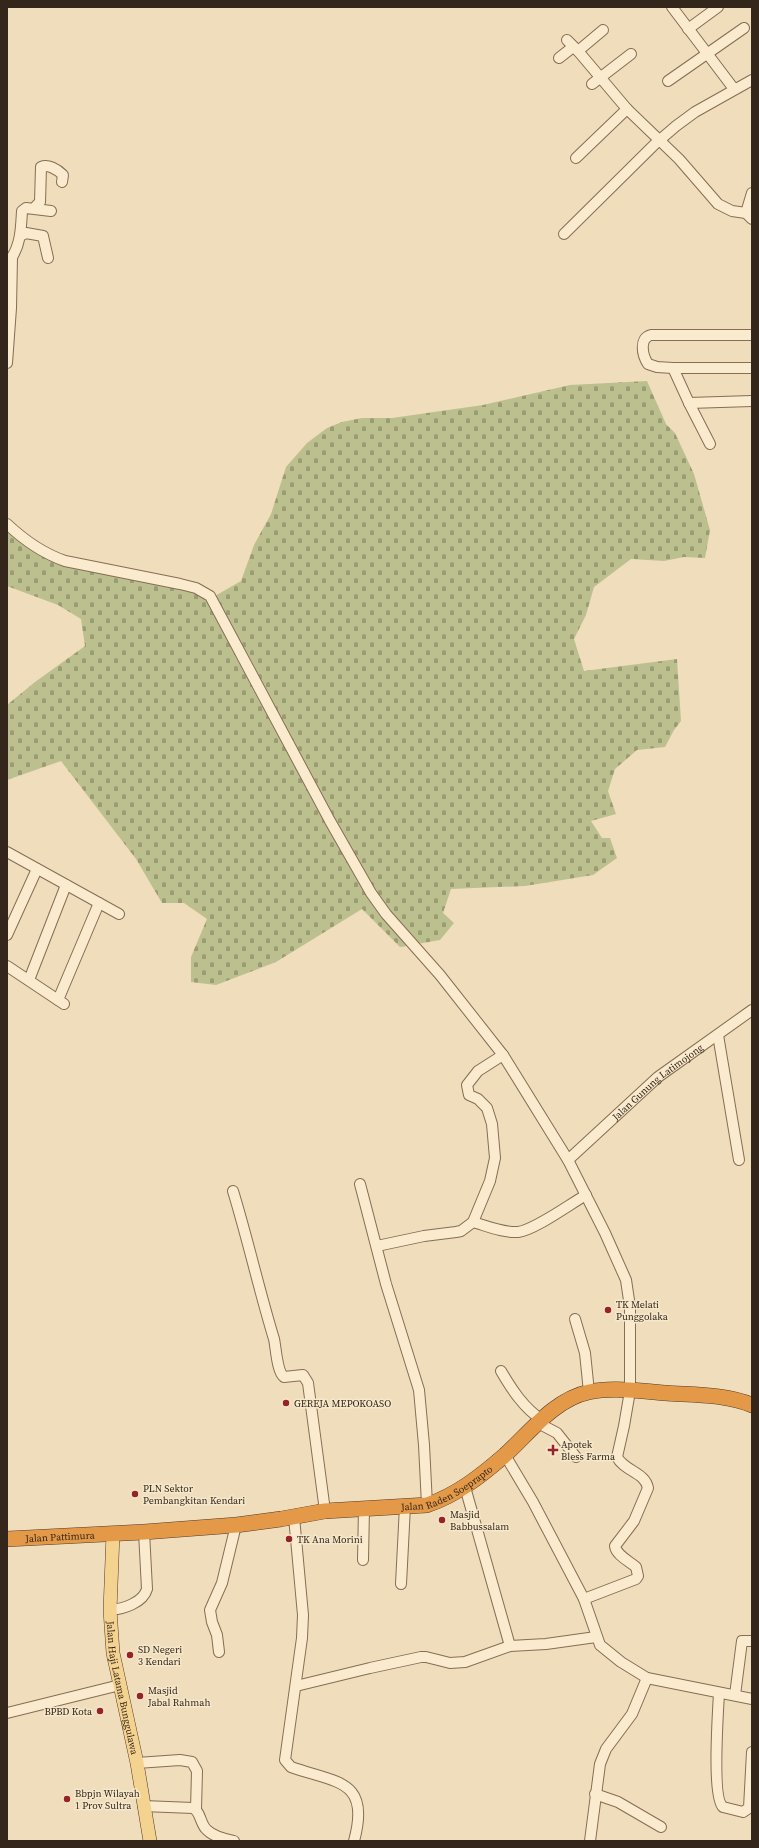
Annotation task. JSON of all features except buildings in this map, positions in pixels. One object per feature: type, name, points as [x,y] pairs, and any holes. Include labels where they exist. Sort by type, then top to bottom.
[{"type":"highway","name":"Jalan Raden Soeprapto","points":[[113,1534],[236,1525],[294,1517],[325,1510],[427,1505],[442,1500],[465,1487],[505,1455],[540,1422],[562,1404],[589,1392],[630,1391],[729,1398],[752,1404]]},
{"type":"highway","name":"Jalan Pattimura","points":[[7,1539],[113,1534]]},
{"type":"main road","name":"Jalan Haji Latama Bunggulawa","points":[[113,1534],[110,1610],[113,1653],[137,1763],[150,1841]]},
{"type":"street","points":[[672,7],[734,89]]},
{"type":"street","points":[[688,29],[718,7]]},
{"type":"street","points":[[668,81],[744,28]]},
{"type":"street","points":[[559,58],[573,46],[604,30]]},
{"type":"street","points":[[573,46],[627,109],[695,176],[718,204],[732,211],[749,216],[752,194]]},
{"type":"street","points":[[592,84],[631,54]]},
{"type":"street","points":[[564,234],[660,140],[689,117],[734,89],[752,80]]},
{"type":"street","points":[[576,158],[627,109]]},
{"type":"street","points":[[36,209],[36,206],[40,202],[41,167],[46,166],[58,170],[63,175],[62,182]]},
{"type":"street","points":[[7,363],[9,256],[16,250],[20,236],[23,208],[51,211]]},
{"type":"street","points":[[20,236],[26,233],[43,236],[48,258]]},
{"type":"street","points":[[752,335],[651,335],[643,340],[643,350],[648,364],[657,367],[752,368]]},
{"type":"street","points":[[673,368],[710,444]]},
{"type":"street","points":[[689,403],[752,401]]},
{"type":"street","points":[[7,524],[50,556],[65,561],[180,584],[196,588],[210,596],[370,893],[386,914],[440,975],[503,1055],[568,1160],[622,1272],[628,1293],[630,1314],[630,1391],[617,1457],[620,1462],[642,1477],[647,1483],[648,1488],[634,1521],[615,1546],[615,1550],[636,1566],[638,1576],[584,1599]]},
{"type":"street","points":[[8,854],[119,914]]},
{"type":"street","points":[[7,935],[37,869]]},
{"type":"street","points":[[29,980],[66,885]]},
{"type":"street","points":[[7,966],[61,1002],[99,903]]},
{"type":"street","name":"Jalan Gunung Latimojong","points":[[568,1160],[658,1077],[752,1010]]},
{"type":"street","points":[[718,1035],[739,1160]]},
{"type":"street","points":[[377,1246],[424,1236],[456,1232],[473,1222],[490,1181],[496,1158],[492,1124],[487,1108],[478,1099],[469,1095],[466,1085],[478,1070],[503,1055]]},
{"type":"street","points":[[360,1184],[386,1284],[418,1390],[423,1425],[427,1505]]},
{"type":"street","points":[[233,1191],[266,1306],[280,1371],[284,1377],[303,1375],[308,1384],[325,1510]]},
{"type":"street","points":[[473,1222],[511,1232],[526,1230],[586,1195]]},
{"type":"street","points":[[575,1319],[585,1353],[589,1392]]},
{"type":"street","points":[[501,1371],[513,1391],[531,1412],[540,1422],[557,1433],[576,1457]]},
{"type":"street","points":[[505,1455],[584,1599],[600,1645],[647,1678],[752,1699]]},
{"type":"street","points":[[465,1487],[510,1646]]},
{"type":"street","points":[[401,1584],[405,1506]]},
{"type":"street","points":[[363,1560],[364,1508]]},
{"type":"street","points":[[294,1517],[303,1615],[302,1638],[285,1760],[291,1767],[341,1783],[350,1790],[358,1805],[358,1824],[354,1841]]},
{"type":"street","points":[[219,1652],[217,1635],[212,1622],[210,1610],[222,1583],[236,1525]]},
{"type":"street","points":[[110,1610],[124,1608],[146,1594],[144,1532]]},
{"type":"street","points":[[296,1686],[426,1657],[450,1663],[465,1662],[510,1646],[546,1644],[596,1637]]},
{"type":"street","points":[[735,1695],[742,1641],[752,1641]]},
{"type":"street","points":[[590,1841],[595,1794],[602,1756],[632,1714],[647,1678]]},
{"type":"street","points":[[7,1713],[120,1685]]},
{"type":"street","points":[[718,1693],[716,1772],[719,1801],[723,1807],[743,1812],[749,1808],[752,1752]]},
{"type":"street","points":[[137,1763],[180,1760],[192,1762],[197,1771],[196,1809],[206,1829],[217,1836],[234,1841]]},
{"type":"street","points":[[595,1794],[618,1802],[661,1827]]},
{"type":"street","points":[[143,1806],[196,1809]]},
{"type":"green space","points":[[647,381],[666,424],[675,433],[694,474],[710,530],[705,558],[684,557],[664,561],[631,559],[594,587],[586,615],[574,639],[584,671],[677,659],[681,721],[674,730],[665,747],[637,750],[615,769],[608,791],[616,814],[591,821],[602,838],[610,838],[617,858],[593,875],[525,886],[451,889],[443,913],[454,923],[440,940],[400,947],[362,909],[276,962],[216,985],[191,982],[191,957],[207,919],[184,903],[162,903],[136,859],[61,761],[7,780],[7,705],[35,682],[85,646],[81,619],[58,605],[7,586],[7,528],[36,551],[194,592],[208,600],[241,581],[254,545],[271,514],[286,467],[307,443],[327,428],[342,422],[362,418],[392,418],[483,405],[570,385]]},
{"type":"place","name":"TK Melati Punggolaka","points":[[608,1310]]},
{"type":"place","name":"GEREJA MEPOKOASO","points":[[286,1403]]},
{"type":"place","name":"Apotek Bless Farma","points":[[553,1450]]},
{"type":"place","name":"PLN Sektor Pembangkitan Kendari","points":[[135,1494]]},
{"type":"place","name":"Masjid Babbussalam","points":[[442,1520]]},
{"type":"place","name":"TK Ana Morini","points":[[289,1539]]},
{"type":"place","name":"SD Negeri 3 Kendari","points":[[130,1655]]},
{"type":"place","name":"Masjid Jabal Rahmah","points":[[140,1696]]},
{"type":"place","name":"BPBD Kota","points":[[100,1711]]},
{"type":"place","name":"Bbpjn Wilayah 1 Prov Sultra","points":[[67,1799]]}]
